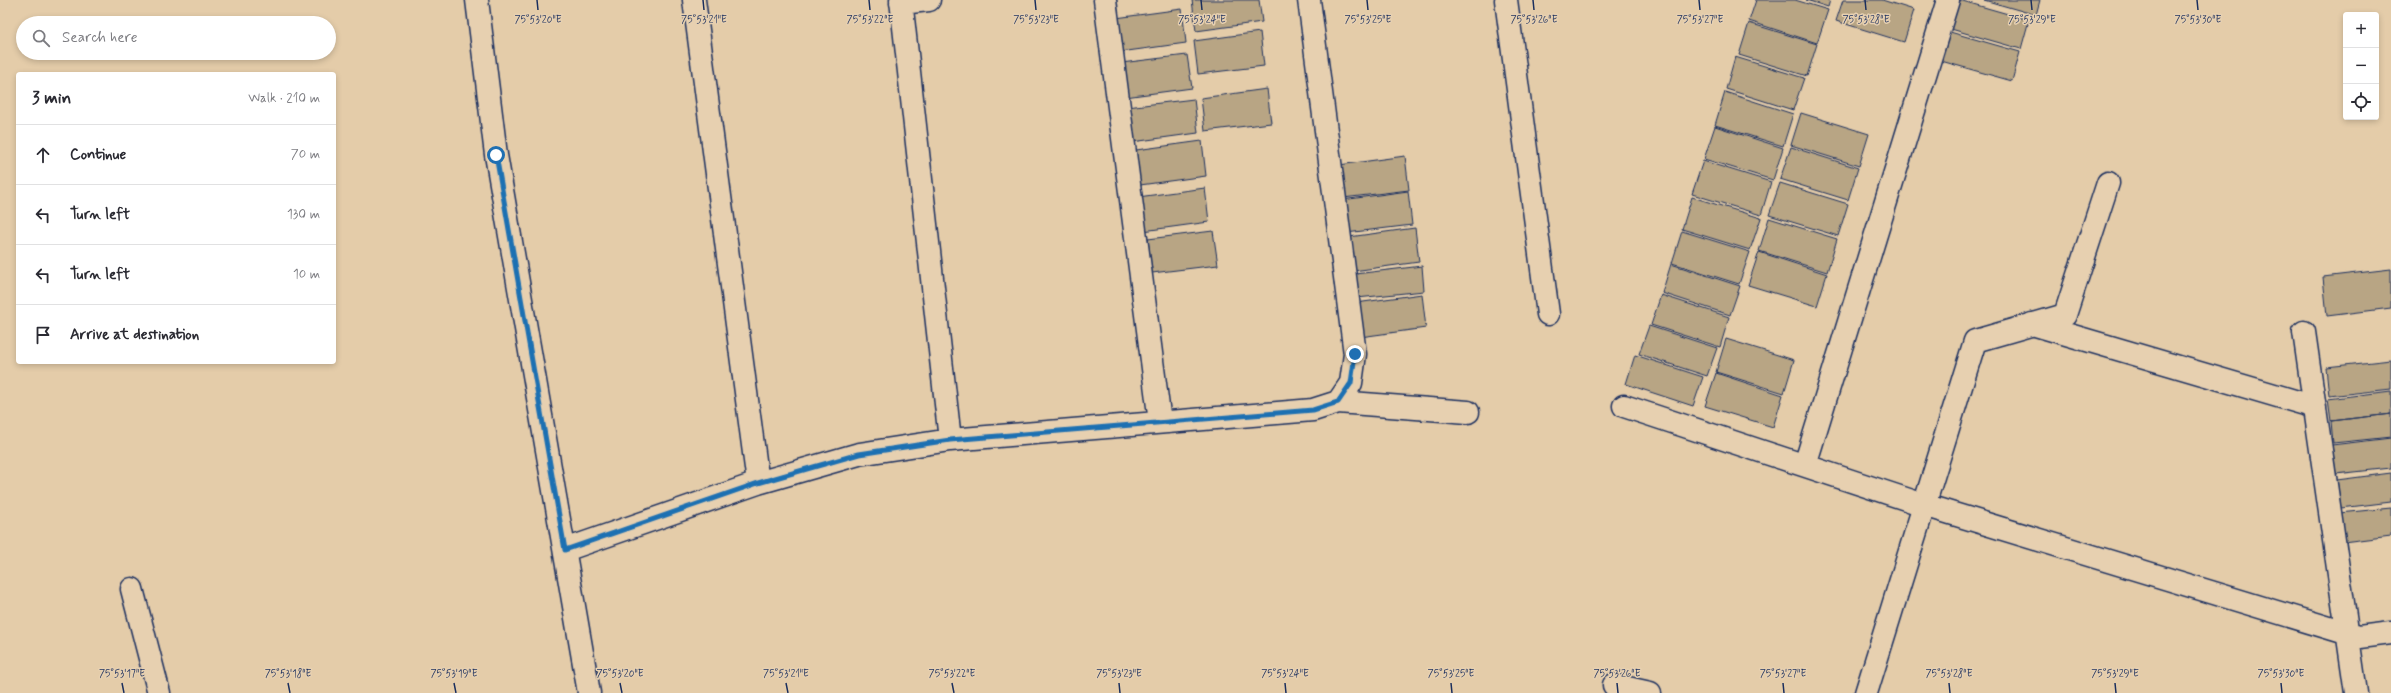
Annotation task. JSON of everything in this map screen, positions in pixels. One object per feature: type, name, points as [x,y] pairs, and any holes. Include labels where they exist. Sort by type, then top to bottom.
[{"type":"street","points":[[477,0],[496,155],[589,693]]},
{"type":"street","points":[[694,0],[758,483]]},
{"type":"street","points":[[929,0],[901,2],[950,440]]},
{"type":"street","points":[[1105,0],[1160,422]]},
{"type":"street","points":[[1309,0],[1355,354],[1351,383],[1338,402]]},
{"type":"street","points":[[1506,0],[1548,314]]},
{"type":"street","points":[[1805,466],[1948,0]]},
{"type":"street","points":[[1866,693],[1975,341],[2065,315],[2108,183]]},
{"type":"street","points":[[2032,324],[2315,407]]},
{"type":"street","points":[[2304,332],[2349,634],[2356,693]]},
{"type":"street","points":[[565,550],[758,483],[859,454],[950,440],[1313,410],[1338,402],[1468,412]]},
{"type":"street","points":[[1624,406],[1924,505],[2359,637],[2391,633]]},
{"type":"street","points":[[132,589],[159,693]]},
{"type":"street","points":[[1614,685],[1650,693]]},
{"type":"building","points":[[1192,0],[1259,0],[1262,22],[1196,31]]},
{"type":"building","points":[[1756,0],[1795,0],[1828,10],[1817,43],[1749,21]]},
{"type":"building","points":[[1806,0],[1830,0],[1828,7]]},
{"type":"building","points":[[1843,0],[1882,0],[1914,10],[1904,42],[1836,21]]},
{"type":"building","points":[[1952,0],[1959,0],[2029,20],[2021,49],[1944,27]]},
{"type":"building","points":[[1984,0],[2040,0],[2036,15]]},
{"type":"building","points":[[1182,9],[1186,43],[1120,52],[1116,18]]},
{"type":"building","points":[[1749,23],[1817,44],[1807,76],[1739,55]]},
{"type":"building","points":[[1943,30],[2020,52],[2012,81],[1934,59]]},
{"type":"building","points":[[1260,32],[1264,66],[1198,74],[1194,41]]},
{"type":"building","points":[[1187,55],[1192,88],[1125,97],[1121,63]]},
{"type":"building","points":[[1735,57],[1804,78],[1793,110],[1726,89]]},
{"type":"building","points":[[1267,89],[1271,123],[1205,131],[1201,98]]},
{"type":"building","points":[[1725,92],[1793,114],[1783,146],[1715,125]]},
{"type":"building","points":[[1194,99],[1198,133],[1132,142],[1127,107]]},
{"type":"building","points":[[1801,113],[1869,134],[1859,166],[1791,145]]},
{"type":"building","points":[[1715,126],[1783,148],[1773,180],[1704,159]]},
{"type":"building","points":[[1202,141],[1206,176],[1140,185],[1136,150]]},
{"type":"building","points":[[1791,147],[1858,168],[1848,200],[1780,179]]},
{"type":"building","points":[[1405,156],[1409,190],[1343,198],[1339,165]]},
{"type":"building","points":[[1703,161],[1771,182],[1761,215],[1692,194]]},
{"type":"building","points":[[1780,183],[1848,204],[1838,236],[1769,215]]},
{"type":"building","points":[[1205,188],[1209,222],[1143,231],[1138,197]]},
{"type":"building","points":[[1408,191],[1412,225],[1346,233],[1342,200]]},
{"type":"building","points":[[1692,197],[1761,218],[1750,250],[1682,229]]},
{"type":"building","points":[[1769,218],[1837,239],[1827,272],[1759,251]]},
{"type":"building","points":[[1415,228],[1419,262],[1353,271],[1349,237]]},
{"type":"building","points":[[1213,231],[1218,265],[1152,273],[1148,239]]},
{"type":"building","points":[[1682,231],[1750,252],[1739,284],[1672,263]]},
{"type":"building","points":[[1759,252],[1827,274],[1817,306],[1748,285]]},
{"type":"building","points":[[1671,264],[1740,286],[1730,315],[1662,293]]},
{"type":"building","points":[[1422,266],[1424,291],[1357,298],[1355,274]]},
{"type":"building","points":[[2391,269],[2391,308],[2327,316],[2323,277]]},
{"type":"building","points":[[1422,294],[1426,328],[1360,337],[1356,303]]},
{"type":"building","points":[[1661,295],[1729,317],[1720,347],[1651,325]]},
{"type":"building","points":[[1649,326],[1717,348],[1707,376],[1639,354]]},
{"type":"building","points":[[1726,339],[1794,360],[1784,393],[1716,372]]},
{"type":"building","points":[[1635,355],[1703,377],[1693,406],[1626,384]]},
{"type":"building","points":[[2391,360],[2391,389],[2329,396],[2326,367]]},
{"type":"building","points":[[1716,373],[1783,395],[1773,427],[1705,406]]},
{"type":"building","points":[[2391,391],[2391,414],[2331,421],[2328,399]]},
{"type":"building","points":[[2391,414],[2391,437],[2333,443],[2331,421]]},
{"type":"building","points":[[2391,438],[2391,468],[2336,474],[2332,445]]},
{"type":"building","points":[[2391,473],[2391,502],[2341,508],[2337,480]]},
{"type":"building","points":[[2391,508],[2391,536],[2343,542],[2340,513]]},
{"type":"route","points":[[496,155],[565,550],[758,483],[859,454],[950,440],[1313,410],[1338,402],[1351,383],[1355,354]]}]
